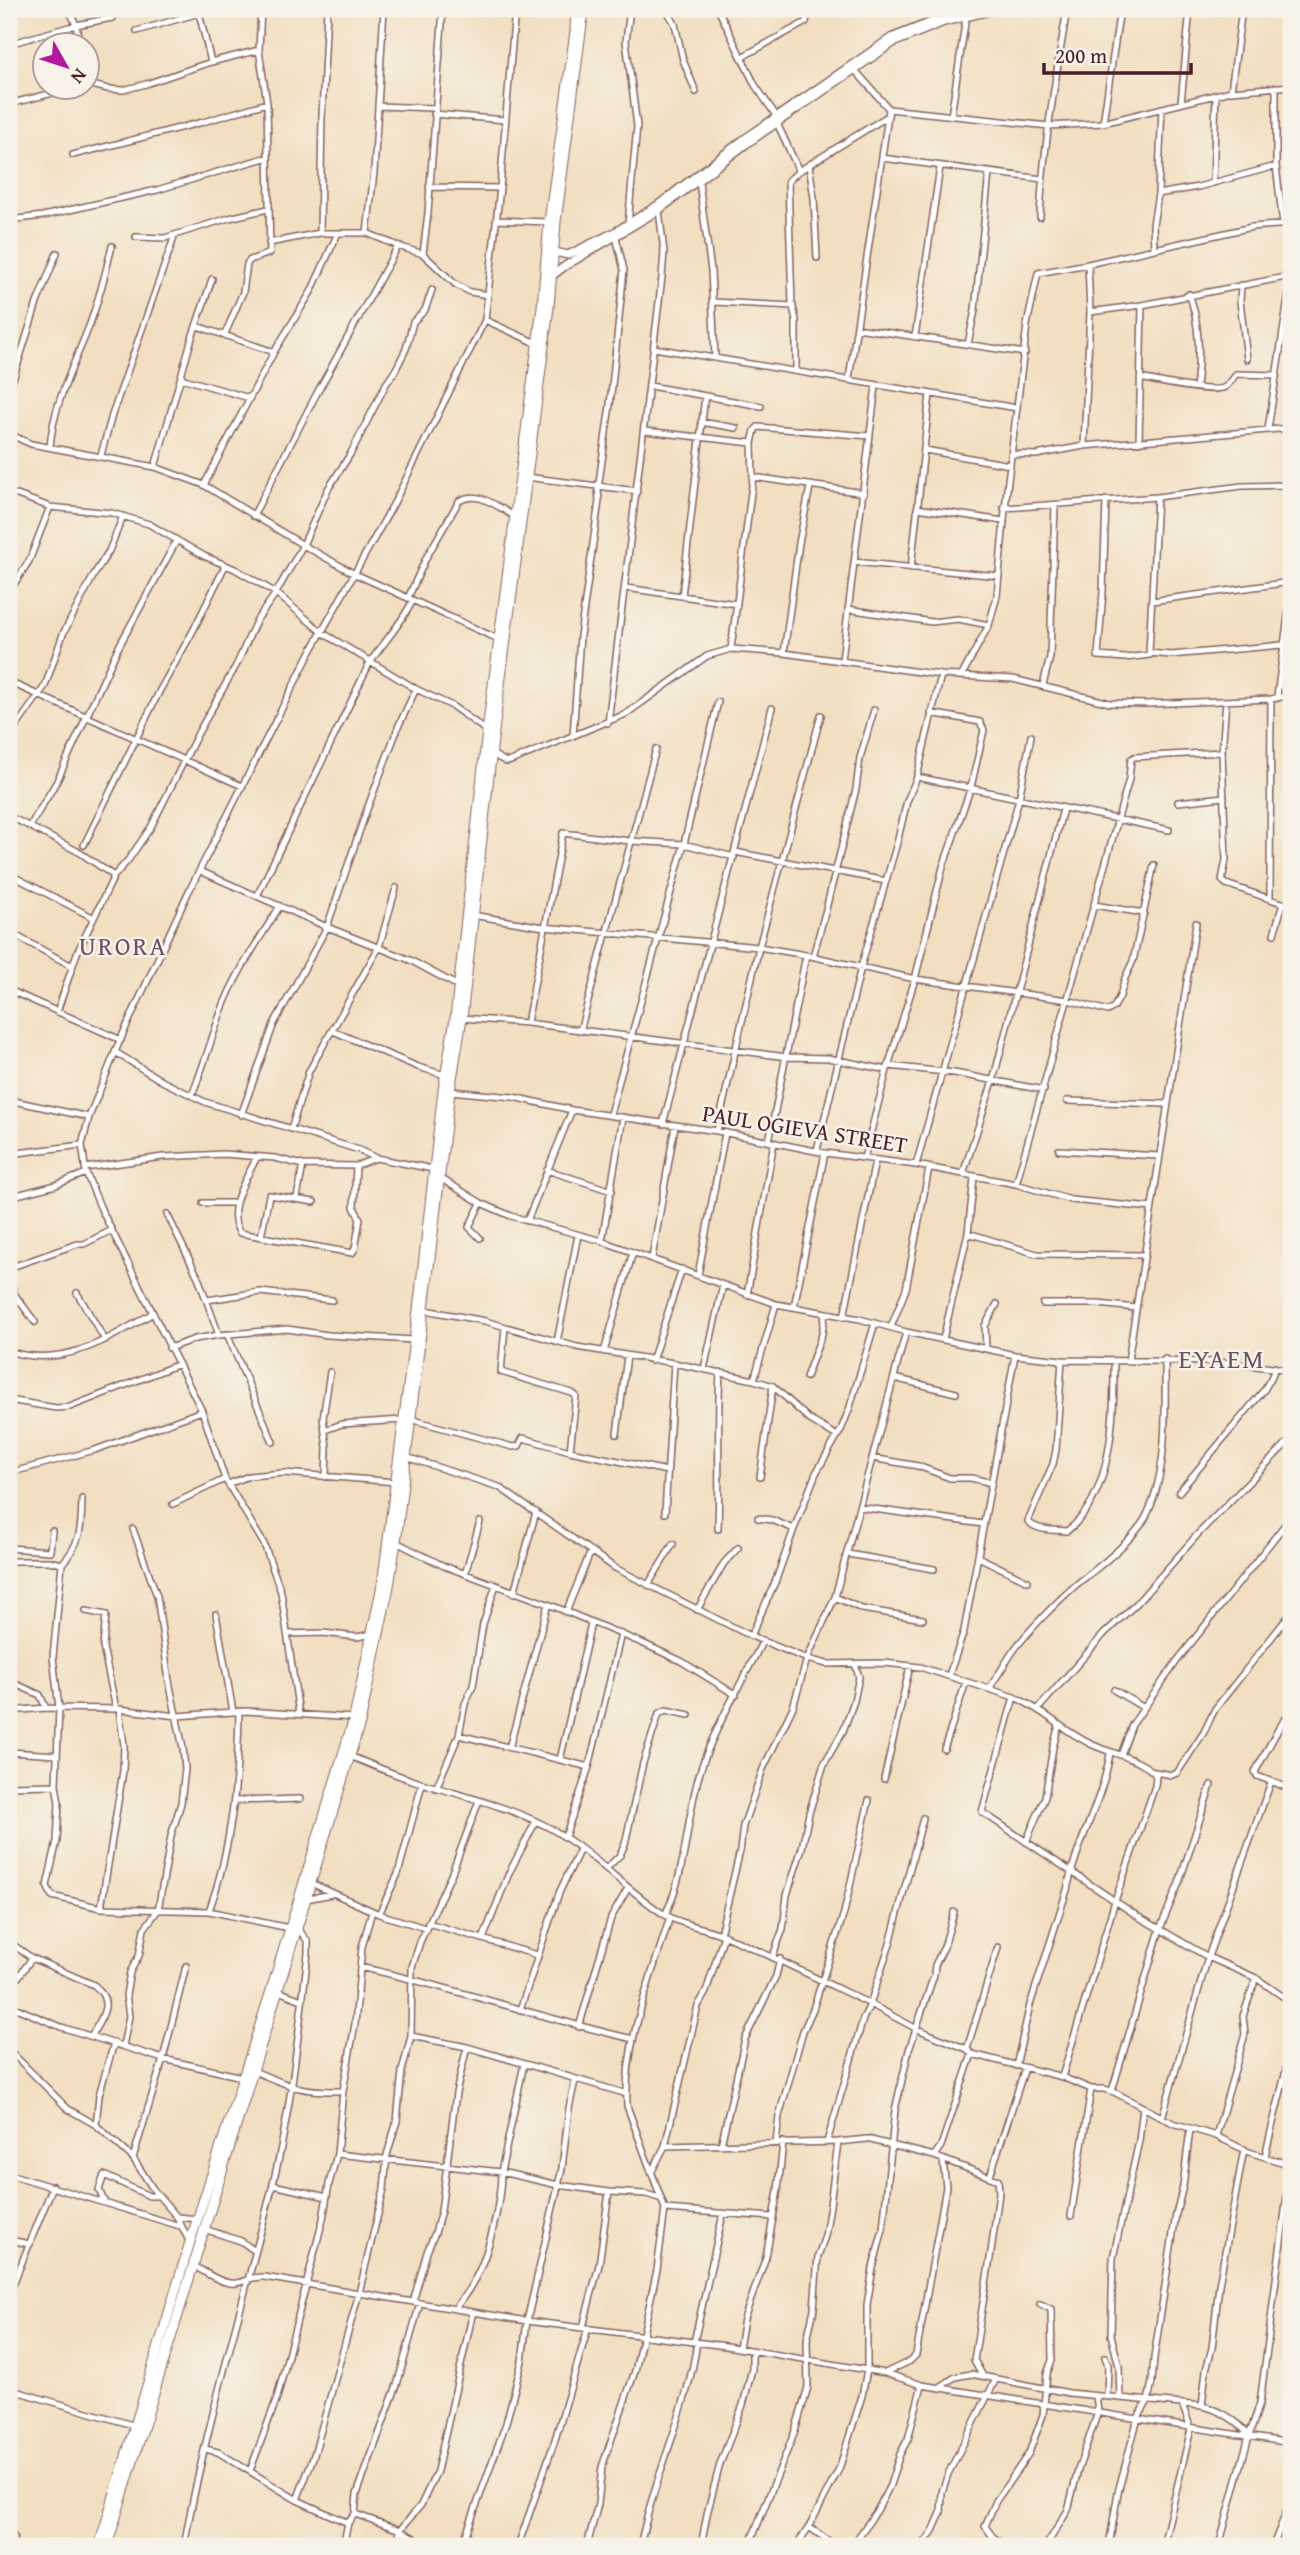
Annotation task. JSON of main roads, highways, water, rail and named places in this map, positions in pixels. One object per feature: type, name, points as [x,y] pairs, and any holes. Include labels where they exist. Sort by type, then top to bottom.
[{"type":"highway","points":[[107,2546],[192,2265],[242,2077],[293,1928],[354,1718],[382,1585],[425,1310],[450,1091],[462,1018],[472,915],[555,252],[559,172],[576,9]]},
{"type":"highway","points":[[99,2546],[190,2242],[203,2223],[254,2071],[278,1991],[293,1928],[306,1899],[367,1698],[396,1542],[406,1457],[406,1419],[433,1169],[458,986],[549,222],[583,9]]},
{"type":"district","name":"URORA","points":[[123,946]]},
{"type":"district","name":"EYAEM","points":[[1222,1359]]}]
